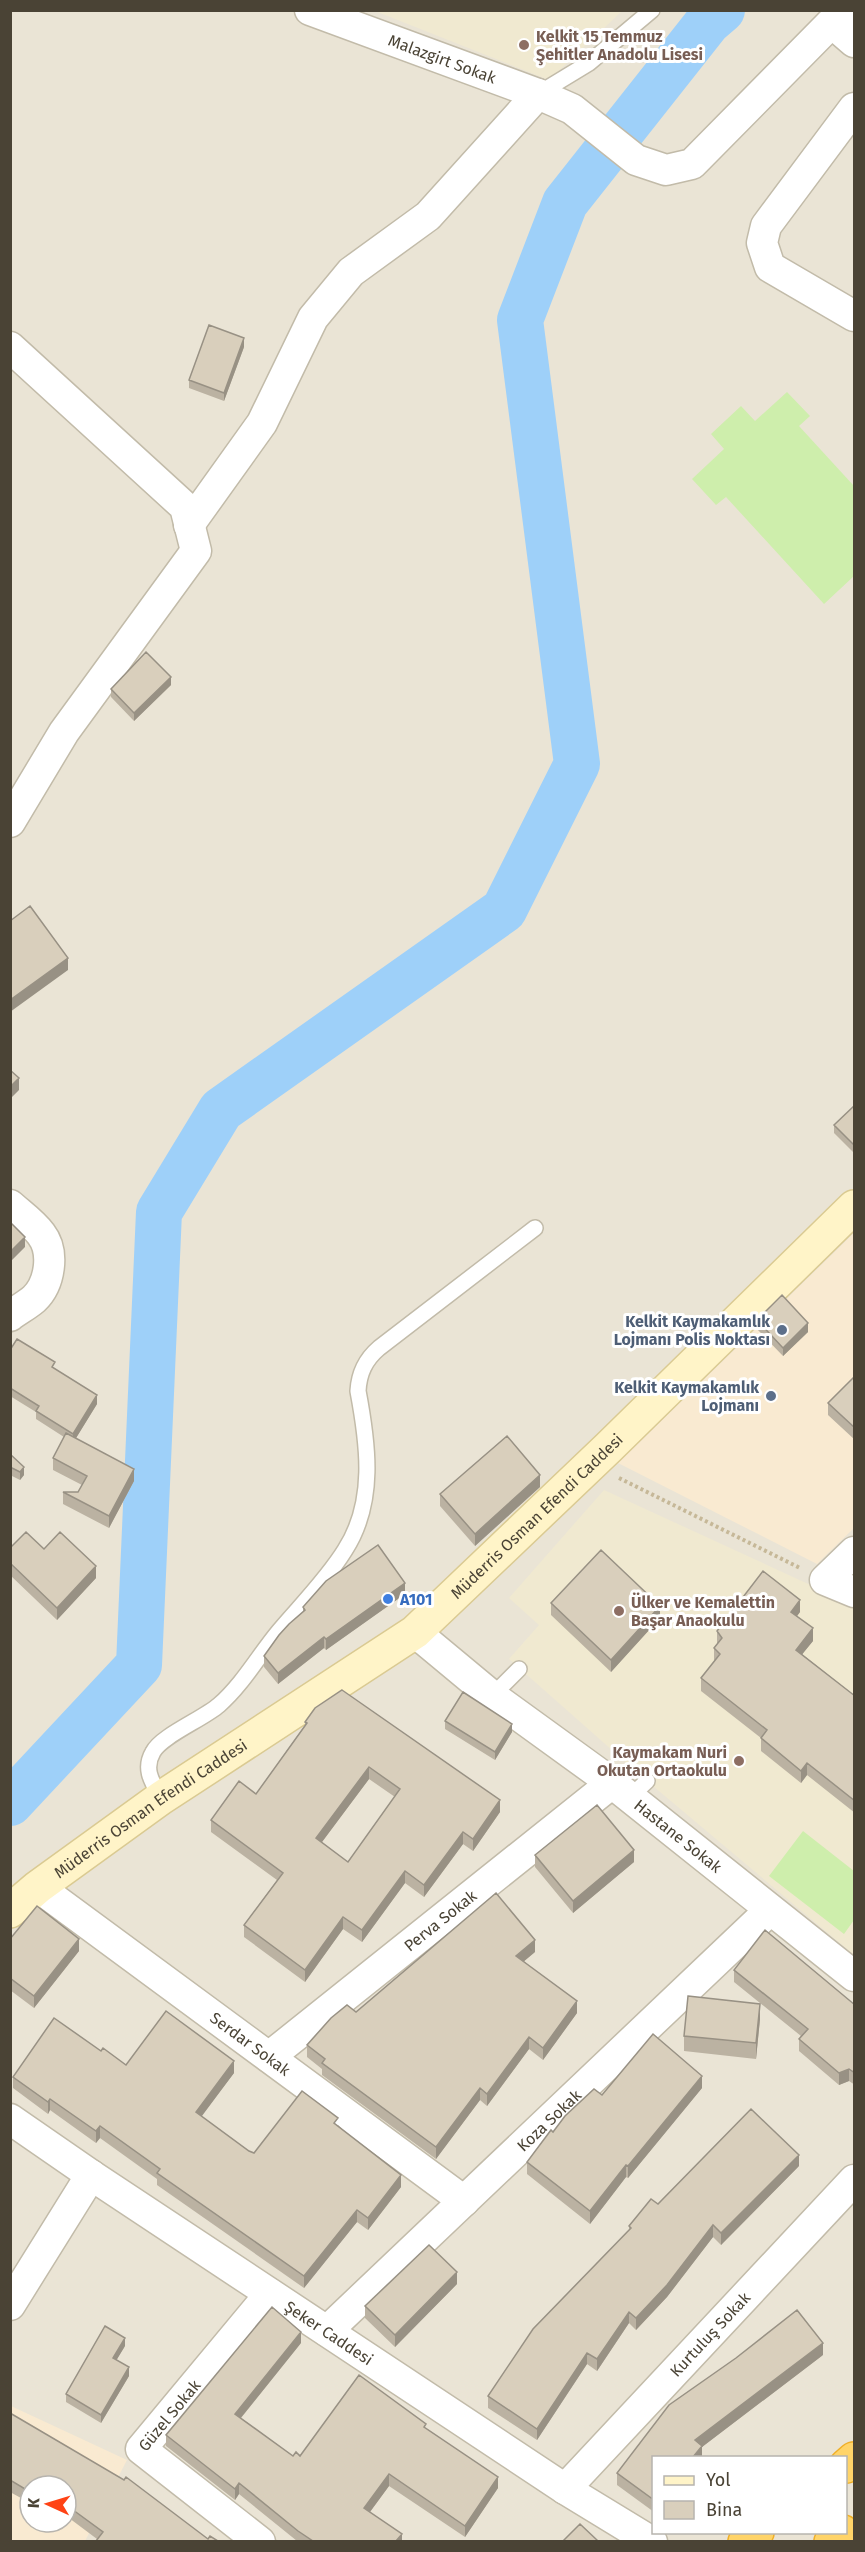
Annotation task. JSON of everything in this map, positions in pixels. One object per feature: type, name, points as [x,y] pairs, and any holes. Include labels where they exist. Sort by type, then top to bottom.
[{"type":"main road","name":"Müderris Osman Efendi Caddesi","points":[[10,1911],[38,1887],[161,1798],[415,1632],[855,1207]]},
{"type":"street","name":"Malazgirt Sokak","points":[[310,10],[366,20],[572,109],[636,160],[666,170],[692,164],[838,17]]},
{"type":"street","points":[[838,17],[855,42]]},
{"type":"street","points":[[189,525],[262,423],[313,318],[351,272],[428,216],[538,94]]},
{"type":"street","points":[[855,108],[766,226],[762,243],[770,267],[855,316]]},
{"type":"street","points":[[10,347],[185,507],[196,551],[64,732],[10,822]]},
{"type":"street","points":[[10,1204],[42,1235],[48,1251],[49,1268],[45,1284],[35,1298],[10,1316]]},
{"type":"street","points":[[855,1552],[825,1580],[855,1592]]},
{"type":"street","name":"Hastane Sokak","points":[[415,1632],[492,1696],[630,1787],[770,1910],[855,1976]]},
{"type":"street","name":"Perva Sokak","points":[[269,2057],[630,1787]]},
{"type":"street","name":"Serdar Sokak","points":[[38,1887],[464,2201]]},
{"type":"street","name":"Koza Sokak","points":[[327,2331],[770,1910]]},
{"type":"street","name":"Şeker Caddesi","points":[[10,2119],[565,2489],[652,2541]]},
{"type":"street","points":[[10,2305],[91,2175]]},
{"type":"street","name":"Kurtuluş Sokak","points":[[565,2489],[855,2180]]},
{"type":"street","name":"Güzel Sokak","points":[[261,2541],[141,2449],[270,2294]]},
{"type":"lane","points":[[538,94],[590,63],[652,10]]},
{"type":"lane","points":[[161,1798],[149,1777],[148,1769],[152,1753],[158,1745],[203,1717],[233,1691],[254,1661],[346,1550],[356,1526],[368,1479],[368,1458],[358,1391],[359,1380],[366,1361],[379,1348],[535,1228]]},
{"type":"lane","points":[[492,1696],[519,1669]]},
{"type":"path","points":[[591,1464],[825,1580]]},
{"type":"shaded area","points":[[11,11],[854,11],[854,2541],[11,2542]]},
{"type":"shaded area","name":"Kelkit 15 Temmuz Şehitler Anadolu Lisesi","points":[[375,11],[622,11],[549,80]]},
{"type":"shaded area","name":"Kelkit Kaymakamlık Lojmanı","points":[[854,1233],[854,1528],[817,1564],[618,1463]]},
{"type":"shaded area","name":"Kaymakam Nuri Okutan Ortaokulu","points":[[604,1490],[854,1605],[854,1955],[647,1781],[509,1659],[539,1625],[509,1598]]},
{"type":"shaded area","points":[[11,2406],[127,2460],[85,2541],[11,2542]]},
{"type":"green space","points":[[787,392],[810,416],[799,426],[854,486],[854,576],[824,604],[726,497],[716,505],[692,479],[724,449],[711,434],[741,406],[755,421]]},
{"type":"green space","points":[[803,1831],[854,1871],[854,1920],[844,1934],[769,1876]]},
{"type":"building","points":[[209,325],[244,338],[224,393],[189,380]]},
{"type":"building","points":[[146,652],[171,677],[134,713],[111,689]]},
{"type":"building","points":[[30,906],[68,958],[10,1000],[10,921]]},
{"type":"building","points":[[10,1070],[19,1078],[10,1087]]},
{"type":"building","points":[[855,1105],[855,1146],[834,1125]]},
{"type":"building","points":[[10,1222],[25,1237],[10,1252]]},
{"type":"building","name":"Kelkit Kaymakamlık Lojmanı Polis Noktası","points":[[782,1295],[808,1323],[783,1348],[757,1320]]},
{"type":"building","points":[[17,1339],[55,1362],[52,1367],[97,1395],[73,1434],[36,1411],[39,1406],[10,1388],[10,1350]]},
{"type":"building","points":[[855,1376],[855,1428],[828,1403]]},
{"type":"building","points":[[66,1433],[134,1469],[109,1516],[63,1492],[78,1492],[87,1476],[53,1458]]},
{"type":"building","points":[[507,1436],[540,1475],[475,1534],[440,1494]]},
{"type":"building","points":[[10,1454],[24,1467],[20,1472],[10,1467]]},
{"type":"building","points":[[26,1532],[44,1549],[60,1532],[96,1566],[57,1608],[10,1563],[10,1548]]},
{"type":"building","points":[[378,1545],[405,1583],[326,1639],[324,1637],[278,1673],[264,1656],[279,1635],[305,1610],[303,1607],[326,1581]]},
{"type":"building","name":"Ülker ve Kemalettin Başar Anaokulu","points":[[601,1550],[660,1606],[611,1660],[551,1603]]},
{"type":"building","name":"Kaymakam Nuri Okutan Ortaokulu","points":[[763,1571],[800,1600],[791,1612],[813,1628],[796,1650],[855,1696],[855,1801],[807,1763],[801,1771],[761,1738],[767,1730],[701,1678],[720,1654],[714,1648],[722,1638],[717,1631]]},
{"type":"building","points":[[342,1690],[500,1800],[473,1839],[463,1832],[424,1885],[405,1871],[362,1930],[343,1917],[305,1970],[244,1925],[283,1873],[211,1820],[239,1781],[256,1794],[307,1723],[305,1722],[315,1708]],"holes":[[[369,1767],[400,1789],[348,1862],[316,1838]]]},
{"type":"building","points":[[463,1692],[512,1724],[495,1752],[445,1721]]},
{"type":"building","points":[[597,1805],[634,1850],[573,1901],[535,1855]]},
{"type":"building","points":[[496,1893],[535,1940],[516,1956],[577,2001],[543,2048],[529,2037],[487,2094],[480,2088],[436,2147],[322,2063],[325,2059],[307,2045],[331,2018],[347,2005],[356,2012]]},
{"type":"building","points":[[37,1906],[79,1939],[34,1996],[10,1978],[10,1939]]},
{"type":"building","points":[[765,1930],[855,2005],[855,2073],[849,2069],[839,2073],[799,2039],[808,2029],[734,1970]]},
{"type":"building","points":[[688,1996],[760,2004],[756,2043],[684,2036]]},
{"type":"building","points":[[166,2011],[234,2061],[196,2112],[249,2151],[254,2153],[302,2091],[338,2118],[334,2123],[401,2175],[368,2218],[357,2210],[304,2276],[157,2173],[160,2169],[100,2126],[96,2131],[50,2099],[48,2102],[13,2077],[54,2018],[101,2051],[103,2048],[126,2065]]},
{"type":"building","points":[[653,2034],[702,2076],[590,2211],[527,2162],[551,2130],[553,2132],[565,2116],[594,2089],[602,2095]]},
{"type":"building","points":[[751,2109],[799,2155],[721,2233],[713,2225],[667,2285],[636,2318],[629,2312],[597,2359],[587,2353],[537,2429],[488,2396],[533,2329],[631,2228],[629,2226],[651,2199],[658,2204]]},
{"type":"building","points":[[429,2245],[457,2272],[395,2335],[365,2306]]},
{"type":"building","points":[[272,2307],[301,2332],[235,2414],[293,2456],[296,2452],[300,2456],[359,2375],[426,2424],[424,2427],[498,2477],[465,2526],[389,2474],[364,2508],[402,2534],[396,2541],[313,2541],[239,2483],[235,2489],[166,2435]]},
{"type":"building","points":[[797,2310],[823,2343],[695,2440],[702,2446],[694,2456],[652,2456],[652,2499],[617,2473],[669,2405],[736,2358]]},
{"type":"building","points":[[105,2326],[125,2338],[113,2358],[129,2367],[101,2415],[66,2394]]},
{"type":"building","points":[[10,2413],[124,2480],[126,2477],[208,2539],[210,2536],[218,2541],[96,2541],[103,2532],[78,2514],[78,2474],[18,2474],[18,2485],[10,2480]]},
{"type":"building","points":[[580,2524],[598,2541],[563,2541]]},
{"type":"waterway","points":[[10,1803],[139,1665],[159,1212],[221,1110],[504,910],[577,764],[520,320],[565,203],[708,22],[722,10]]},
{"type":"place","name":"Kelkit 15 Temmuz Şehitler Anadolu Lisesi","points":[[524,45]]},
{"type":"place","name":"Kelkit Kaymakamlık Lojmanı Polis Noktası","points":[[782,1330]]},
{"type":"place","name":"Kelkit Kaymakamlık Lojmanı","points":[[771,1396]]},
{"type":"place","name":"A101","points":[[388,1599]]},
{"type":"place","name":"Ülker ve Kemalettin Başar Anaokulu","points":[[619,1611]]},
{"type":"place","name":"Kaymakam Nuri Okutan Ortaokulu","points":[[739,1761]]}]
